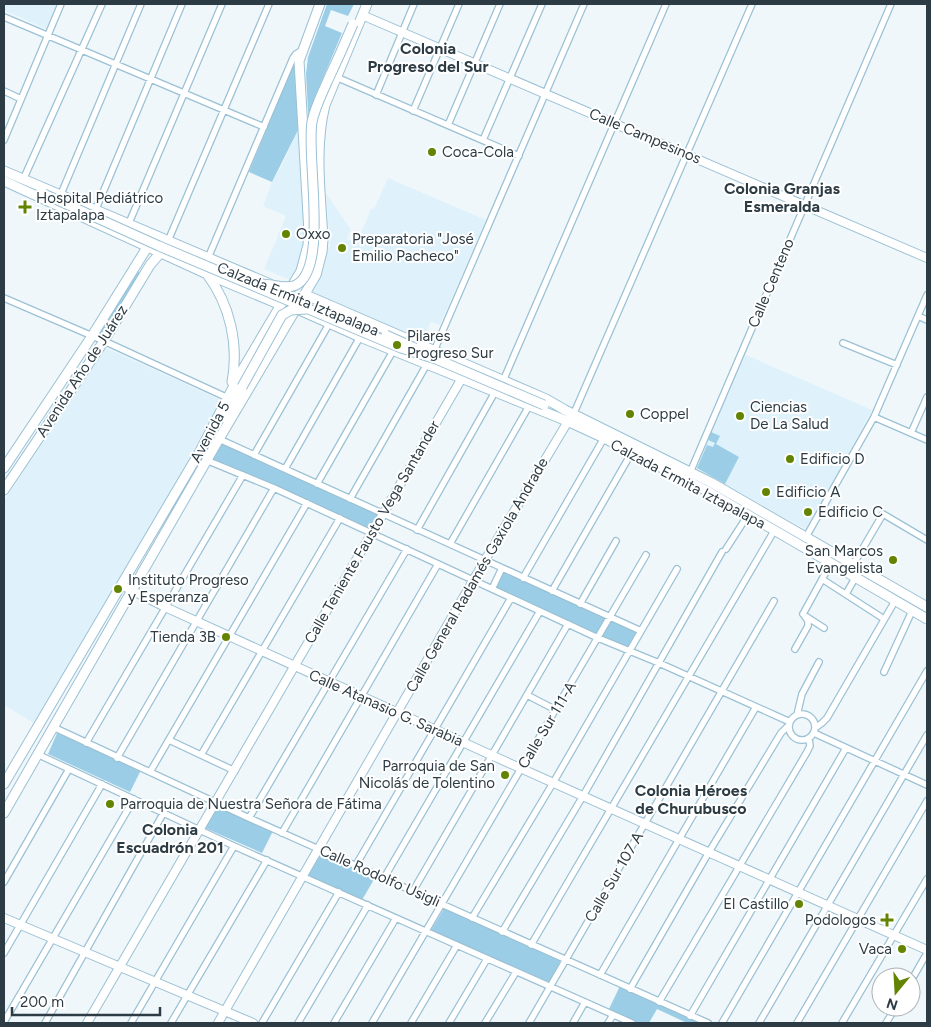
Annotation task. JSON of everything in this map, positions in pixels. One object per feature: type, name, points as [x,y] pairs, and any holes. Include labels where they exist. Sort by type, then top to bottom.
[{"type":"main road","name":"Avenida 5","points":[[4,782],[208,436],[240,372],[301,271],[305,260],[309,233],[299,61],[320,4]]},
{"type":"main road","points":[[262,284],[285,287],[294,286],[302,280],[309,266],[315,228],[310,149],[312,125],[321,96],[362,4]]},
{"type":"main road","name":"Avenida 5","points":[[4,813],[218,439],[306,295],[316,275],[323,240],[319,138],[325,105],[367,4]]},
{"type":"main road","name":"Calzada Ermita Iztapalapa","points":[[4,171],[289,291]]},
{"type":"main road","name":"Calzada Ermita Iztapalapa","points":[[4,180],[207,274],[281,304]]},
{"type":"main road","name":"Calzada Ermita Iztapalapa","points":[[23,180],[44,194],[158,246],[402,348],[436,359],[569,415],[806,537],[927,607]]},
{"type":"main road","name":"Avenida Año de Juárez","points":[[4,468],[92,336],[148,246]]},
{"type":"main road","name":"Calzada Ermita Iztapalapa","points":[[161,252],[171,250],[217,265],[407,343],[419,350],[439,369]]},
{"type":"main road","name":"Avenida Año de Juárez","points":[[4,490],[104,341],[150,265],[161,252]]},
{"type":"main road","points":[[140,260],[150,265]]},
{"type":"main road","points":[[207,274],[221,298],[233,336],[234,366],[228,397]]},
{"type":"main road","points":[[248,291],[255,286],[253,277]]},
{"type":"main road","name":"Calzada Ermita Iztapalapa","points":[[306,295],[546,399],[604,438],[632,452],[668,466]]},
{"type":"main road","points":[[325,322],[318,314],[320,309],[327,304]]},
{"type":"main road","points":[[208,436],[221,423],[282,315],[289,310],[295,309],[313,310]]},
{"type":"main road","name":"Calzada Ermita Iztapalapa","points":[[297,309],[393,351],[529,406],[569,415]]},
{"type":"main road","points":[[67,373],[77,380]]},
{"type":"main road","name":"Calzada Ermita Iztapalapa","points":[[709,487],[774,531],[927,619]]},
{"type":"street","points":[[4,140],[61,4]]},
{"type":"street","points":[[23,180],[102,4]]},
{"type":"street","points":[[60,194],[141,4]]},
{"type":"street","points":[[96,209],[182,4]]},
{"type":"street","points":[[129,224],[222,4]]},
{"type":"street","points":[[168,241],[269,4]]},
{"type":"street","points":[[376,95],[414,4]]},
{"type":"street","points":[[413,111],[459,4]]},
{"type":"street","points":[[448,125],[500,4]]},
{"type":"street","points":[[483,140],[542,4]]},
{"type":"street","points":[[434,351],[584,4]]},
{"type":"street","points":[[503,381],[666,4]]},
{"type":"street","points":[[569,415],[687,155],[752,4]]},
{"type":"street","name":"Calle Centeno","points":[[688,476],[891,4]]},
{"type":"street","name":"Calle Campesinos","points":[[362,15],[927,258]]},
{"type":"street","points":[[4,17],[264,127]]},
{"type":"street","points":[[208,258],[293,58],[303,50]]},
{"type":"street","points":[[336,77],[519,156]]},
{"type":"street","points":[[4,91],[21,99]]},
{"type":"street","points":[[806,537],[874,417],[927,295]]},
{"type":"street","points":[[4,298],[228,397]]},
{"type":"street","points":[[918,316],[927,320]]},
{"type":"street","points":[[254,455],[325,322]]},
{"type":"street","points":[[285,469],[360,337]]},
{"type":"street","points":[[843,343],[897,365]]},
{"type":"street","points":[[317,484],[393,351]]},
{"type":"street","points":[[350,499],[427,364]]},
{"type":"street","name":"Calle Teniente Fausto Vega Santander","points":[[87,1023],[462,378]]},
{"type":"street","points":[[417,530],[495,392]]},
{"type":"street","points":[[912,434],[927,398]]},
{"type":"street","points":[[450,544],[529,406]]},
{"type":"street","name":"Calle General Radamés Gaxiola Andrade","points":[[218,1023],[569,415]]},
{"type":"street","points":[[874,417],[927,440]]},
{"type":"street","points":[[523,578],[604,438]]},
{"type":"street","points":[[218,439],[641,631]]},
{"type":"street","points":[[552,591],[632,452]]},
{"type":"street","points":[[206,460],[274,488],[598,638],[756,707],[789,724]]},
{"type":"street","points":[[86,743],[243,475]]},
{"type":"street","points":[[118,758],[274,488]]},
{"type":"street","points":[[150,772],[307,503]]},
{"type":"street","points":[[853,565],[883,514],[927,540]]},
{"type":"street","points":[[502,932],[583,796],[724,551],[748,515]]},
{"type":"street","points":[[201,755],[340,518]]},
{"type":"street","points":[[531,945],[774,531]]},
{"type":"street","points":[[580,604],[616,541]]},
{"type":"street","points":[[249,818],[407,549]]},
{"type":"street","name":"Calle Sur 111-A","points":[[372,1023],[646,555]]},
{"type":"street","points":[[803,614],[831,563]]},
{"type":"street","points":[[282,833],[438,564]]},
{"type":"street","points":[[492,589],[502,568]]},
{"type":"street","points":[[472,918],[677,569]]},
{"type":"street","points":[[846,594],[855,578]]},
{"type":"street","points":[[822,579],[884,619]]},
{"type":"street","name":"Calle Atanasio G. Sarabia","points":[[121,585],[261,651],[927,951]]},
{"type":"street","points":[[356,865],[512,598]]},
{"type":"street","name":"Calle Sur 107 A","points":[[528,1023],[774,601]]},
{"type":"street","points":[[789,724],[791,735],[800,740],[813,733],[827,718],[895,601]]},
{"type":"street","points":[[384,878],[540,611]]},
{"type":"street","points":[[884,672],[912,611]]},
{"type":"street","points":[[803,614],[824,628]]},
{"type":"street","points":[[795,649],[808,626],[808,621],[803,614]]},
{"type":"street","points":[[413,891],[568,624]]},
{"type":"street","points":[[630,989],[709,852],[781,734],[797,715],[802,694],[819,662]]},
{"type":"street","points":[[722,1023],[799,894],[927,671]]},
{"type":"street","points":[[527,695],[556,710]]},
{"type":"street","points":[[600,975],[756,707]]},
{"type":"street","points":[[659,1002],[810,746],[813,733],[811,718],[807,715],[797,715]]},
{"type":"street","name":"Calle Rodolfo Usigli","points":[[53,727],[282,833],[708,1023]]},
{"type":"street","points":[[813,733],[927,785]]},
{"type":"street","points":[[759,1023],[927,736]]},
{"type":"street","points":[[169,740],[235,771]]},
{"type":"street","points":[[690,1016],[846,748]]},
{"type":"street","name":"Calle Rodolfo Usigli","points":[[38,754],[234,846],[632,1023]]},
{"type":"street","points":[[4,882],[69,769]]},
{"type":"street","points":[[4,953],[102,784]]},
{"type":"street","points":[[4,1022],[134,798]]},
{"type":"street","points":[[797,1023],[927,801]]},
{"type":"street","points":[[45,1023],[164,812]]},
{"type":"street","points":[[130,1023],[234,846]]},
{"type":"street","points":[[171,1023],[267,860]]},
{"type":"street","points":[[842,1023],[927,879]]},
{"type":"street","points":[[262,1023],[339,892]]},
{"type":"street","points":[[298,1023],[368,905]]},
{"type":"street","points":[[4,918],[253,1023]]},
{"type":"street","points":[[334,1023],[396,918]]},
{"type":"street","points":[[411,1023],[457,945]]},
{"type":"street","points":[[918,967],[927,951]]},
{"type":"street","points":[[449,1023],[488,959]]},
{"type":"street","points":[[485,1023],[516,972]]},
{"type":"street","points":[[573,1023],[585,1002]]},
{"type":"street","points":[[608,1023],[613,1015]]},
{"type":"shaded area","points":[[4,4],[57,4],[46,29],[4,10]]},
{"type":"shaded area","points":[[327,4],[354,4],[348,16],[331,10],[325,26],[342,33],[315,97],[309,129],[306,74],[308,57]]},
{"type":"shaded area","points":[[294,63],[296,63],[299,128],[272,182],[249,172]]},
{"type":"shaded area","points":[[299,128],[306,244],[304,258],[292,281],[264,269],[286,216],[263,206],[272,182]]},
{"type":"shaded area","points":[[388,178],[486,220],[440,325],[431,322],[423,339],[313,295],[311,292],[321,273],[330,244],[326,193],[351,230],[347,239],[357,243],[371,209],[374,209]]},
{"type":"shaded area","points":[[137,267],[140,275],[104,337],[95,334]]},
{"type":"shaded area","points":[[104,347],[221,400],[174,486],[35,724],[4,705],[4,501]]},
{"type":"shaded area","points":[[744,354],[872,410],[807,530],[694,468]]},
{"type":"shaded area","points":[[711,432],[720,436],[716,444],[739,457],[725,484],[697,468],[707,445],[713,447],[715,443],[708,440]]},
{"type":"shaded area","points":[[222,443],[379,513],[370,530],[212,461]]},
{"type":"shaded area","points":[[503,571],[638,632],[630,649],[598,638],[494,588]]},
{"type":"shaded area","points":[[58,731],[141,770],[130,792],[48,754]]},
{"type":"shaded area","points":[[218,805],[273,831],[262,853],[205,828]]},
{"type":"shaded area","points":[[321,851],[376,876],[362,900],[308,875]]},
{"type":"shaded area","points":[[445,907],[561,960],[549,983],[431,930]]},
{"type":"shaded area","points":[[620,986],[703,1023],[687,1023],[657,1009],[649,1023],[635,1023],[608,1011]]},
{"type":"place","name":"Coca-Cola","points":[[432,152]]},
{"type":"place","name":"Hospital Pediátrico Iztapalapa","points":[[25,207]]},
{"type":"place","name":"Oxxo","points":[[286,234]]},
{"type":"place","name":"Preparatoria \"José Emilio Pacheco\"","points":[[342,248]]},
{"type":"place","name":"Pilares Progreso Sur","points":[[397,345]]},
{"type":"place","name":"Coppel","points":[[630,414]]},
{"type":"place","name":"Ciencias De La Salud","points":[[740,416]]},
{"type":"place","name":"Edificio D","points":[[790,459]]},
{"type":"place","name":"Edificio A","points":[[766,492]]},
{"type":"place","name":"Edificio C","points":[[808,512]]},
{"type":"place","name":"San Marcos Evangelista","points":[[893,560]]},
{"type":"place","name":"Instituto Progreso y Esperanza","points":[[118,589]]},
{"type":"place","name":"Tienda 3B","points":[[226,637]]},
{"type":"place","name":"Parroquia de San Nicolás de Tolentino","points":[[505,775]]},
{"type":"place","name":"Parroquia de Nuestra Señora de Fátima","points":[[110,804]]},
{"type":"place","name":"El Castillo","points":[[799,904]]},
{"type":"place","name":"Podologos","points":[[887,920]]},
{"type":"place","name":"Vaca","points":[[902,949]]},
{"type":"district","name":"Colonia Progreso del Sur","points":[[428,57]]},
{"type":"district","name":"Colonia Granjas Esmeralda","points":[[782,197]]},
{"type":"district","name":"Colonia Héroes de Churubusco","points":[[691,799]]},
{"type":"district","name":"Colonia Escuadrón 201","points":[[170,838]]}]
